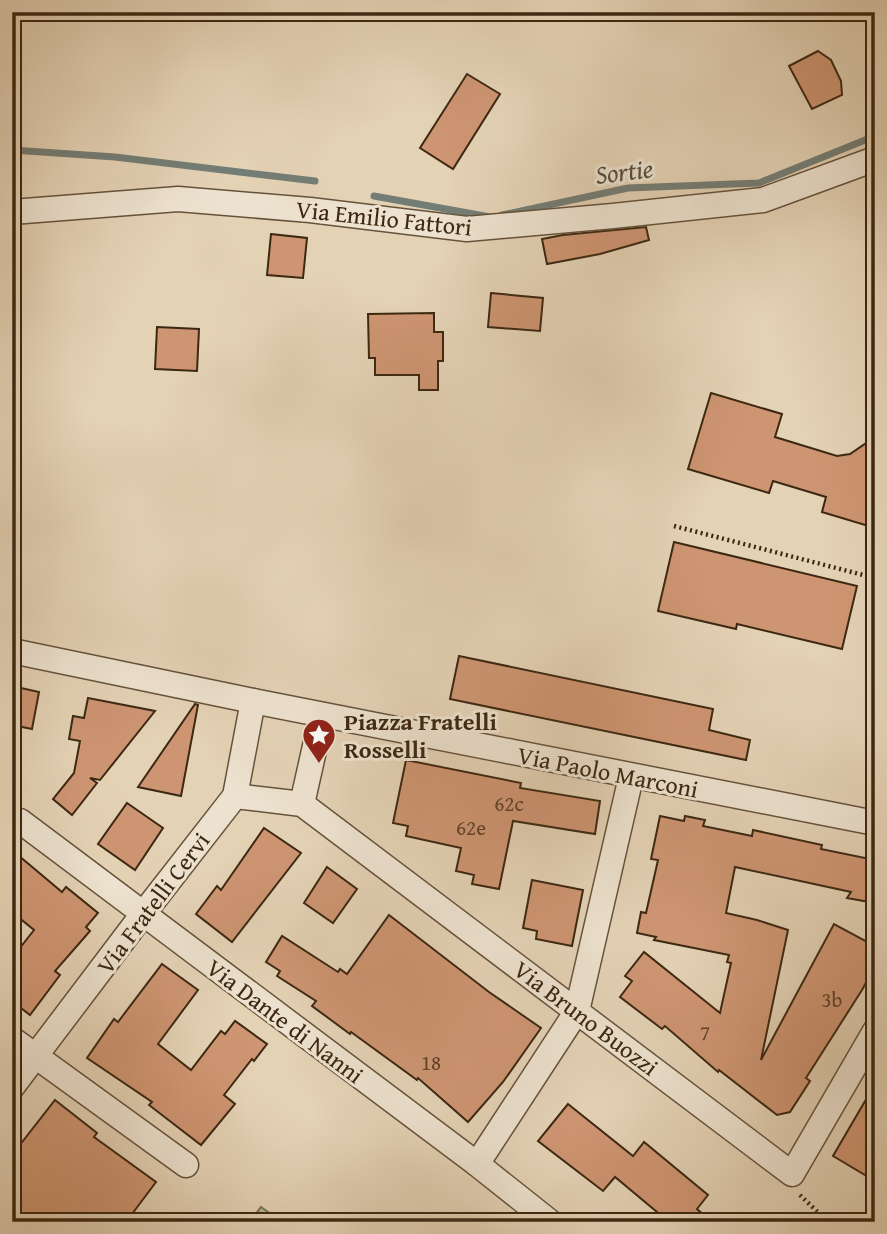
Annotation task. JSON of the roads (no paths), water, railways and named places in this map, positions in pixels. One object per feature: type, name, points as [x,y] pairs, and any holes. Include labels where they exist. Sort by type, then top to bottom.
[{"type":"street","name":"Via Emilio Fattori","points":[[12,212],[178,199],[310,210],[467,229],[762,200],[875,159]]},
{"type":"street","name":"Via Paolo Marconi","points":[[12,651],[322,715],[875,823]]},
{"type":"street","name":"Via Fratelli Cervi","points":[[12,1087],[235,796],[253,701]]},
{"type":"street","points":[[235,796],[302,804],[322,715]]},
{"type":"street","points":[[477,1164],[577,1011],[631,776]]},
{"type":"street","name":"Via Bruno Buozzi","points":[[302,804],[792,1174],[875,1031]]},
{"type":"street","name":"Via Dante di Nanni","points":[[20,821],[477,1164],[550,1222]]},
{"type":"street","points":[[12,1039],[187,1165]]},
{"type":"waterway","name":"Sortie","points":[[502,215],[628,188],[759,183],[875,136]]},
{"type":"waterway","name":"Sortie","points":[[12,150],[115,157],[315,181]]},
{"type":"waterway","name":"Sortie","points":[[374,196],[490,217]]},
{"type":"place","name":"Piazza Fratelli Rosselli","points":[[319,765]]}]
